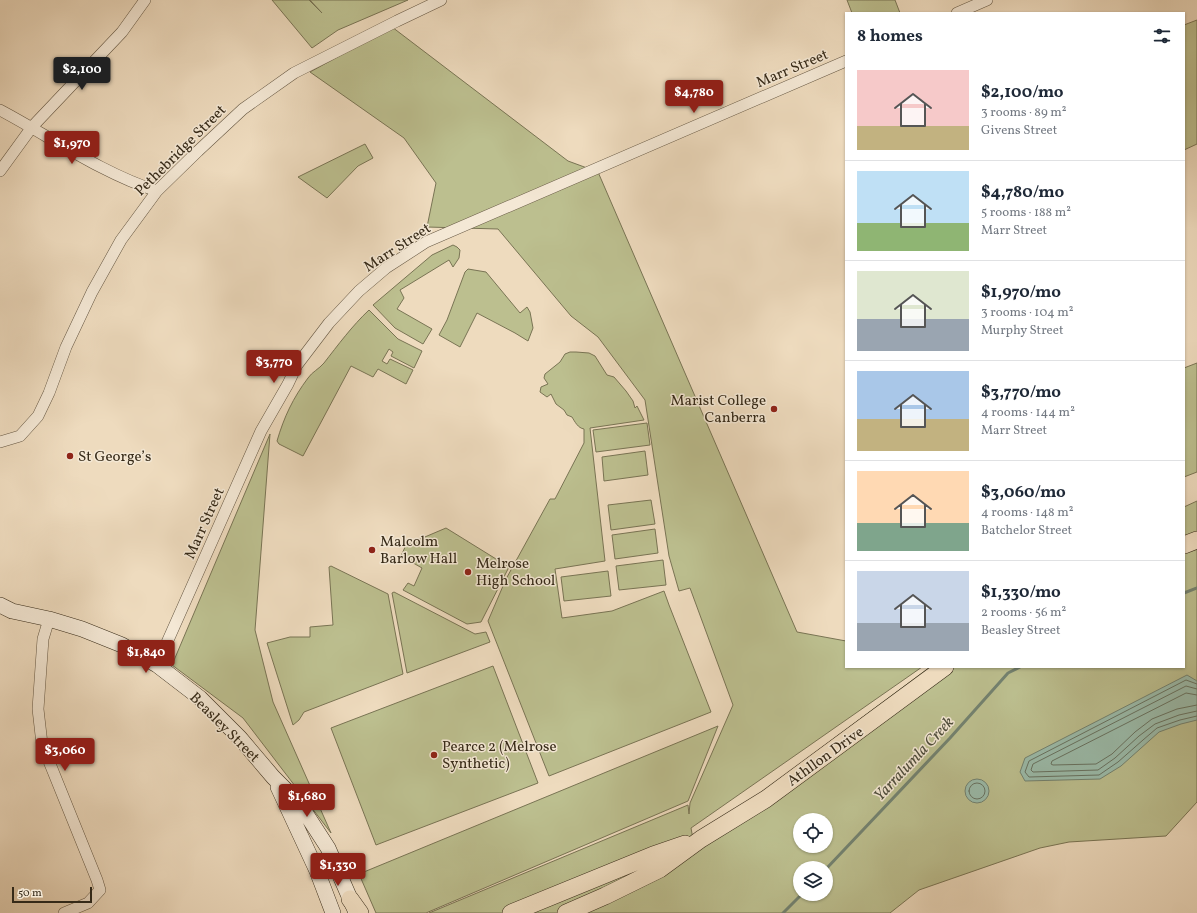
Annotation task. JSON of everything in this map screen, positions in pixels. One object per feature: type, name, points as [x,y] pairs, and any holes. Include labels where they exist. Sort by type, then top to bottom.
[{"type":"main road","points":[[1185,546],[1197,540]]},
{"type":"main road","name":"Beasley Street","points":[[0,605],[12,610],[82,629],[122,645],[157,665],[205,703],[240,738],[273,777],[299,803],[328,848],[353,906]]},
{"type":"main road","name":"Athllon Drive","points":[[566,913],[660,869],[701,839],[766,799],[944,668]]},
{"type":"main road","name":"Beasley Street","points":[[273,777],[317,871],[333,913]]},
{"type":"main road","name":"Athllon Drive","points":[[511,913],[654,855],[701,839]]},
{"type":"main road","points":[[353,906],[360,913]]},
{"type":"street","points":[[0,171],[32,127],[122,32],[145,0]]},
{"type":"street","name":"Pethebridge Street","points":[[0,442],[20,436],[38,416],[49,393],[66,347],[92,292],[121,240],[157,191],[198,150],[243,109],[294,73],[397,20],[441,0]]},
{"type":"street","points":[[959,12],[987,0]]},
{"type":"street","name":"Marr Street","points":[[157,665],[261,431],[297,365],[325,328],[358,291],[386,268],[426,242],[845,61]]},
{"type":"street","points":[[0,110],[32,127],[93,164],[157,191]]},
{"type":"street","points":[[49,619],[44,639],[38,709],[42,744],[100,890],[88,903],[64,913]]},
{"type":"shaded area","points":[[272,0],[309,0],[322,13],[310,0],[408,0],[338,30],[312,48]]},
{"type":"shaded area","points":[[847,0],[895,0],[900,12],[852,12]]},
{"type":"shaded area","points":[[1197,20],[1197,144],[1185,150],[1185,25]]},
{"type":"shaded area","points":[[392,27],[568,161],[598,172],[797,632],[845,641],[845,668],[921,668],[691,828],[693,839],[738,810],[929,668],[1185,668],[1185,507],[1197,501],[1197,802],[1166,836],[1069,842],[1040,848],[919,890],[890,913],[429,913],[688,805],[689,814],[690,803],[733,705],[690,588],[679,591],[669,556],[645,400],[598,337],[571,316],[498,229],[427,227],[436,183],[404,138],[310,72]]},
{"type":"shaded area","points":[[365,144],[373,158],[358,166],[327,198],[298,177]]},
{"type":"shaded area","points":[[453,245],[460,250],[459,258],[453,267],[449,260],[400,290],[404,298],[397,309],[432,329],[423,344],[395,328],[373,305],[432,255]]},
{"type":"shaded area","points":[[468,269],[486,272],[520,313],[527,307],[530,312],[533,328],[528,341],[477,313],[460,347],[439,335],[447,320],[465,272]]},
{"type":"shaded area","points":[[369,310],[398,339],[422,351],[414,368],[391,356],[393,352],[389,349],[382,361],[387,364],[390,359],[413,370],[406,384],[378,369],[373,377],[351,366],[303,456],[279,444],[277,441],[286,416],[293,400],[303,385],[324,363],[351,329]]},
{"type":"shaded area","points":[[570,352],[589,353],[595,356],[607,375],[614,377],[626,391],[633,401],[635,408],[637,406],[644,420],[590,428],[605,561],[555,569],[562,618],[612,611],[664,591],[711,712],[549,776],[488,621],[506,579],[550,499],[555,499],[584,443],[584,429],[578,426],[572,417],[567,415],[564,410],[556,404],[551,394],[547,397],[540,392],[541,387],[548,384],[544,378],[545,374],[560,362],[565,354]]},
{"type":"shaded area","points":[[1197,363],[1197,472],[1185,477],[1185,368]]},
{"type":"shaded area","points":[[647,423],[650,445],[596,452],[593,430]]},
{"type":"shaded area","points":[[270,434],[255,630],[273,702],[331,833],[243,718],[172,665]]},
{"type":"shaded area","points":[[645,451],[648,475],[604,481],[602,457]]},
{"type":"shaded area","points":[[651,500],[655,524],[611,530],[608,505]]},
{"type":"shaded area","points":[[446,528],[509,567],[481,622],[467,624],[403,590],[408,583],[414,586],[422,568],[401,556],[406,545]]},
{"type":"shaded area","points":[[655,529],[658,553],[615,559],[612,535]]},
{"type":"shaded area","points":[[663,560],[666,585],[619,590],[616,566]]},
{"type":"shaded area","points":[[331,566],[388,594],[403,674],[304,712],[299,720],[293,725],[267,643],[290,637],[310,637],[310,627],[333,625],[329,567]]},
{"type":"shaded area","points":[[608,571],[611,596],[564,601],[561,577]]},
{"type":"shaded area","points":[[394,592],[475,634],[486,632],[490,642],[407,673],[392,593]]},
{"type":"shaded area","name":"Pearce 2 (Melrose Synthetic)","points":[[493,666],[538,783],[376,845],[331,728]]},
{"type":"shaded area","points":[[718,726],[688,801],[426,913],[376,913],[359,874]]},
{"type":"water","points":[[1187,675],[1197,681],[1197,720],[1159,732],[1121,766],[1100,779],[1025,781],[1020,772],[1025,758]]},
{"type":"water","points":[[977,779],[985,783],[989,791],[985,799],[977,803],[969,799],[965,791],[969,783]]},
{"type":"waterway","name":"Yarralumla Creek","points":[[1185,593],[1197,588]]},
{"type":"waterway","name":"Yarralumla Creek","points":[[833,862],[950,738],[1008,673],[1018,668]]},
{"type":"waterway","name":"Yarralumla Creek","points":[[783,913],[795,901]]},
{"type":"place","name":"Marist College Canberra","points":[[774,409]]},
{"type":"place","name":"St George’s","points":[[70,456]]},
{"type":"place","name":"Malcolm Barlow Hall","points":[[372,550]]},
{"type":"place","name":"Melrose High School","points":[[468,572]]},
{"type":"place","name":"Pearce 2 (Melrose Synthetic)","points":[[434,755]]}]
